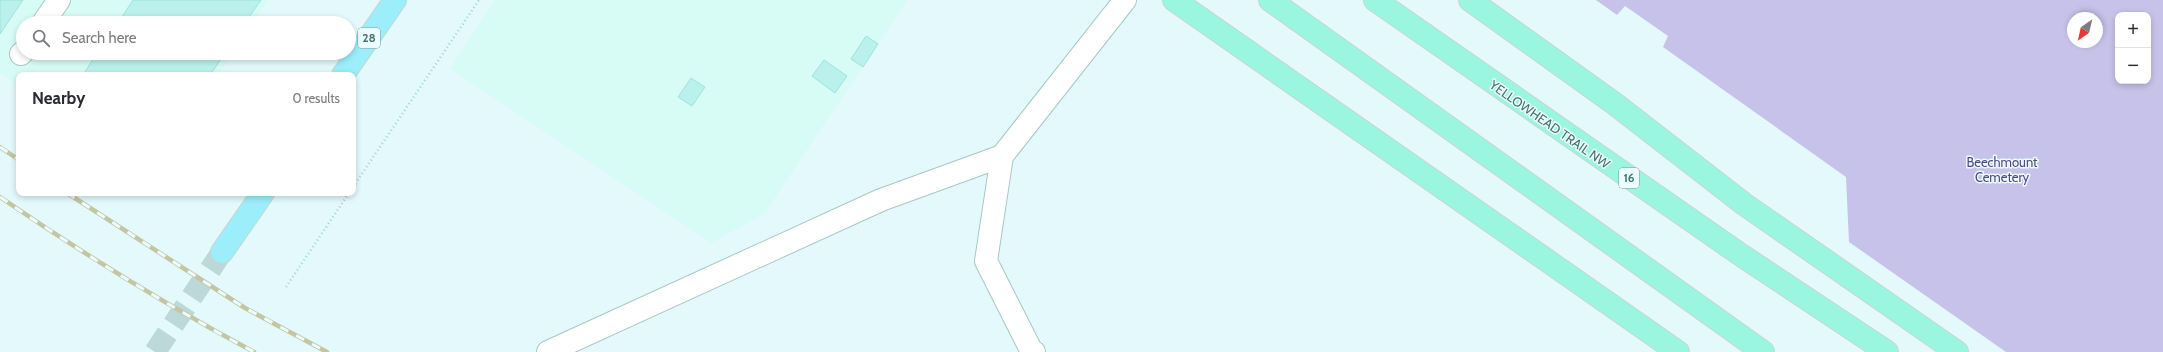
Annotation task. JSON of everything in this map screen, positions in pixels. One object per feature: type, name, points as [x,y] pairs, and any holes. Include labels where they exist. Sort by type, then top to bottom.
[{"type":"highway","points":[[1174,0],[1678,352]]},
{"type":"highway","points":[[1270,0],[1763,352]]},
{"type":"highway","name":"YELLOWHEAD TRAIL NW","points":[[1375,0],[1734,251],[1887,352]]},
{"type":"highway","points":[[1470,0],[1616,104],[1744,204],[1956,352]]},
{"type":"main road","name":"28","points":[[356,57],[395,0]]},
{"type":"main road","name":"28","points":[[346,72],[354,60]]},
{"type":"main road","points":[[222,252],[261,196]]},
{"type":"lane","points":[[48,16],[60,0]]},
{"type":"lane","points":[[1034,352],[1031,350],[986,261],[1002,156],[1125,0]]},
{"type":"lane","points":[[548,352],[881,200],[1002,156]]},
{"type":"path","points":[[356,183],[479,0]]},
{"type":"path","points":[[286,287],[347,196]]},
{"type":"shaded area","points":[[0,0],[268,0],[258,16],[16,16],[16,60],[228,60],[220,72],[16,72],[16,85],[0,73]]},
{"type":"shaded area","points":[[495,0],[907,0],[764,214],[711,243],[450,69]]},
{"type":"green space","name":"Beechmount Cemetery","points":[[1596,0],[2163,0],[2163,352],[2006,352],[1849,242],[1846,177],[1663,47],[1668,36],[1625,6],[1617,15]]},
{"type":"building","points":[[0,0],[23,0],[0,34]]},
{"type":"building","points":[[133,0],[261,0],[250,16],[123,16]]},
{"type":"building","points":[[866,36],[878,44],[863,67],[851,59]]},
{"type":"building","points":[[93,60],[220,60],[212,72],[85,72]]},
{"type":"building","points":[[824,60],[847,76],[835,93],[812,76]]},
{"type":"building","points":[[691,78],[705,87],[692,106],[678,97]]},
{"type":"tunnel","points":[[155,352],[222,252]]},
{"type":"railway","points":[[0,147],[16,158]]},
{"type":"railway","points":[[72,196],[245,308],[327,352]]},
{"type":"railway","points":[[0,197],[125,278],[254,352]]}]
